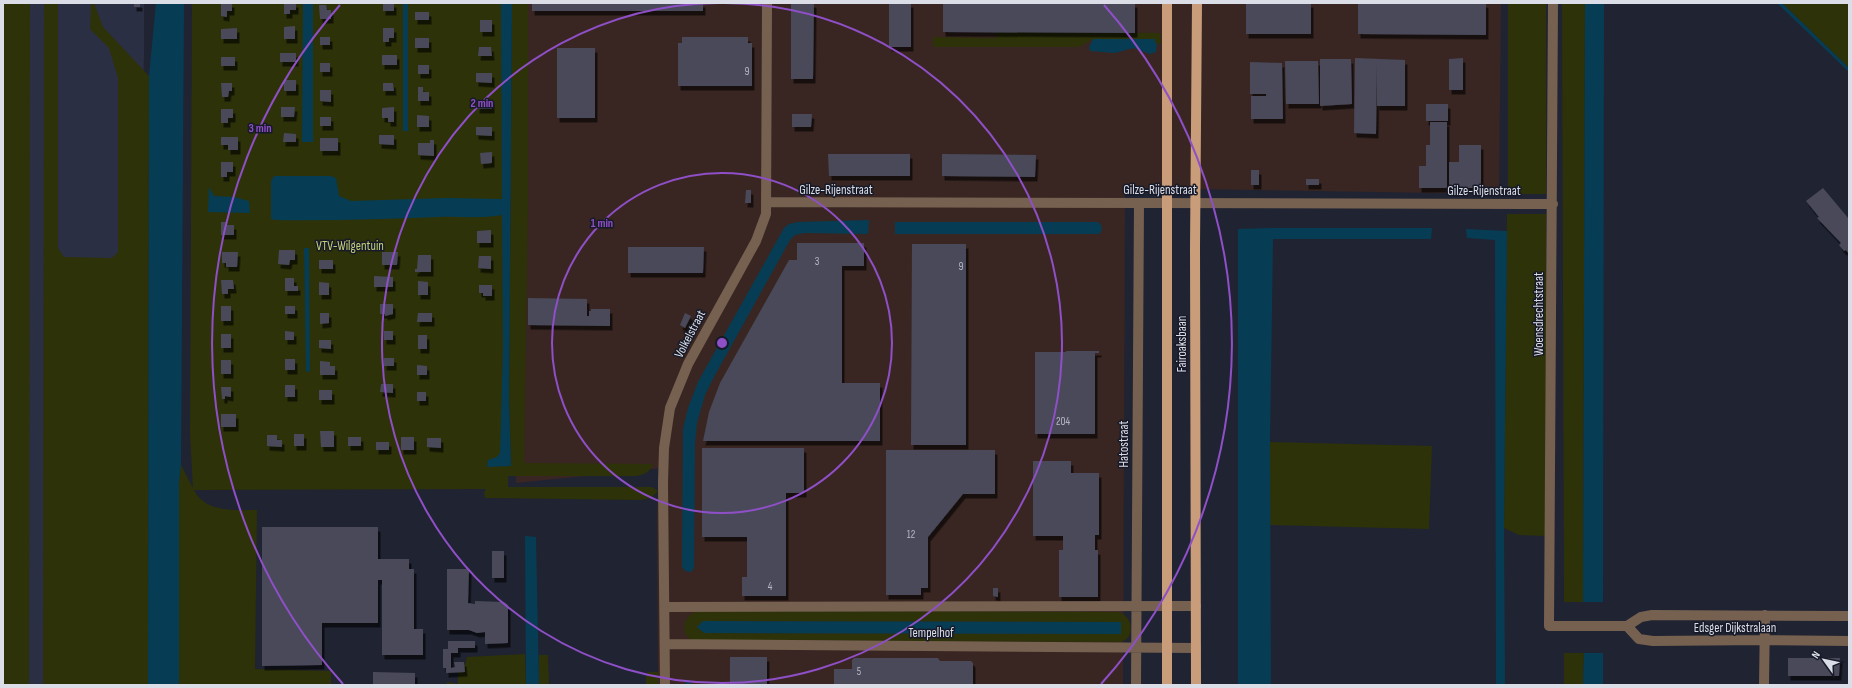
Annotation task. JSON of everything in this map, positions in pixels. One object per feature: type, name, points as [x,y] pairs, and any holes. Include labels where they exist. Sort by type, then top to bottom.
[{"type":"main road","name":"Fairoaksbaan","points":[[1167,3],[1167,685]]},
{"type":"main road","name":"Fairoaksbaan","points":[[1196,685],[1195,247],[1197,203],[1197,3]]},
{"type":"street","name":"Volkelstraat","points":[[665,685],[664,448],[670,408],[688,364],[756,241],[766,214],[767,3]]},
{"type":"street","name":"Woensdrechtstraat","points":[[1549,626],[1553,3]]},
{"type":"street","name":"Gilze-Rijenstraat","points":[[767,202],[1552,204]]},
{"type":"street","name":"Hatostraat","points":[[1136,685],[1138,203]]},
{"type":"street","name":"Tempelhof","points":[[665,607],[1196,606]]},
{"type":"street","name":"Edsger Dijkstralaan","points":[[1549,626],[1627,626],[1641,617],[1652,615],[1849,616]]},
{"type":"street","points":[[1764,685],[1765,615]]},
{"type":"street","name":"Edsger Dijkstralaan","points":[[1627,626],[1639,639],[1653,641],[1849,641]]},
{"type":"street","name":"Tempelhof","points":[[665,644],[1196,648]]},
{"type":"shaded area","points":[[3,3],[144,3],[144,55],[128,685],[3,685]]},
{"type":"shaded area","points":[[156,3],[184,3],[181,465],[179,482],[179,685],[148,685],[149,76]]},
{"type":"shaded area","points":[[303,3],[313,3],[313,142],[302,142]]},
{"type":"shaded area","points":[[403,3],[408,3],[408,131],[403,131]]},
{"type":"shaded area","points":[[501,3],[512,3],[509,399],[511,466],[487,467],[488,460],[497,457],[500,453],[503,348],[502,215],[478,217],[276,220],[271,219],[271,181],[274,176],[330,176],[336,178],[339,196],[351,201],[446,198],[502,199]]},
{"type":"shaded area","points":[[517,3],[1501,3],[1499,194],[1125,188],[1123,685],[658,685],[657,516],[658,491],[662,468],[516,483]]},
{"type":"shaded area","points":[[1585,3],[1604,3],[1603,602],[1583,602]]},
{"type":"shaded area","points":[[1777,3],[1782,3],[1849,68],[1849,72]]},
{"type":"shaded area","points":[[1093,39],[1155,39],[1155,43],[1157,43],[1156,52],[1150,54],[1133,48],[1115,53],[1090,51],[1089,47]]},
{"type":"shaded area","points":[[209,187],[214,196],[234,197],[249,201],[250,213],[208,212]]},
{"type":"shaded area","points":[[869,220],[868,234],[804,233],[795,235],[790,240],[714,377],[705,395],[697,423],[695,443],[694,568],[691,572],[685,571],[682,567],[683,429],[688,408],[698,382],[784,228],[789,224],[798,222]]},
{"type":"shaded area","points":[[895,222],[1098,222],[1101,225],[1102,230],[1099,234],[895,234]]},
{"type":"shaded area","points":[[1432,228],[1431,239],[1273,239],[1270,442],[1271,685],[1238,685],[1238,229]]},
{"type":"shaded area","points":[[1466,229],[1507,231],[1504,528],[1505,685],[1496,685],[1495,240],[1467,238]]},
{"type":"shaded area","points":[[304,248],[309,248],[310,371],[306,372]]},
{"type":"shaded area","points":[[525,536],[536,537],[539,685],[526,685]]},
{"type":"shaded area","points":[[703,621],[1121,622],[1121,634],[704,633],[697,627]]},
{"type":"shaded area","points":[[1584,653],[1603,653],[1603,685],[1583,685]]},
{"type":"green space","points":[[3,3],[30,3],[29,685],[3,685]]},
{"type":"green space","points":[[44,3],[58,3],[58,248],[64,257],[112,258],[118,252],[118,78],[109,48],[90,29],[91,3],[94,3],[103,27],[149,76],[148,685],[43,685]]},
{"type":"green space","name":"VTV-Wilgentuin","points":[[192,3],[507,3],[508,466],[511,465],[509,399],[512,3],[528,3],[528,203],[524,463],[653,464],[646,473],[636,476],[508,476],[508,487],[652,487],[658,491],[651,498],[641,500],[485,498],[484,493],[486,489],[194,490],[206,503],[221,509],[257,510],[255,669],[331,671],[331,685],[179,685],[179,482],[181,465],[193,488],[190,435]]},
{"type":"green space","points":[[1508,3],[1546,3],[1546,194],[1508,194]]},
{"type":"green space","points":[[1562,3],[1585,3],[1583,602],[1564,602]]},
{"type":"green space","points":[[1782,3],[1849,3],[1849,68]]},
{"type":"green space","points":[[997,32],[1160,33],[1161,44],[1155,43],[1155,39],[1093,39],[1079,47],[933,47],[933,37],[996,38]]},
{"type":"green space","points":[[1507,214],[1546,214],[1546,536],[1519,535],[1504,528]]},
{"type":"green space","points":[[1270,442],[1432,446],[1429,529],[1270,525]]},
{"type":"green space","points":[[697,611],[1118,612],[1127,617],[1131,627],[1131,632],[1126,640],[1121,642],[690,640],[684,628],[686,620]],"holes":[[[703,621],[1120,622],[1121,634],[704,633],[697,627]]]},
{"type":"green space","points":[[1564,653],[1584,653],[1583,685],[1564,685]]},
{"type":"green space","points":[[525,654],[526,685],[447,685],[447,682],[458,684],[458,665],[465,665],[467,657]]},
{"type":"green space","points":[[539,655],[548,655],[549,685],[539,685]]},
{"type":"green space","points":[[648,672],[658,672],[658,685],[646,685],[646,676]]},
{"type":"building","points":[[134,3],[140,3],[140,7],[134,7]]},
{"type":"building","points":[[221,3],[232,3],[232,11],[227,11],[227,17],[221,16]]},
{"type":"building","points":[[284,3],[296,3],[296,10],[290,10],[290,14],[284,14]]},
{"type":"building","points":[[383,3],[394,3],[394,11],[383,11]]},
{"type":"building","points":[[532,3],[703,3],[703,11],[532,11]]},
{"type":"building","points":[[791,3],[814,3],[813,79],[791,79]]},
{"type":"building","points":[[889,3],[911,3],[911,47],[889,47]]},
{"type":"building","points":[[943,3],[1135,3],[1135,33],[943,32]]},
{"type":"building","points":[[1246,3],[1311,3],[1311,34],[1246,34]]},
{"type":"building","points":[[1358,3],[1486,3],[1486,35],[1358,34]]},
{"type":"building","points":[[319,5],[326,5],[327,10],[331,10],[331,19],[320,19]]},
{"type":"building","points":[[415,12],[429,12],[429,20],[415,20]]},
{"type":"building","points":[[480,20],[492,20],[492,32],[480,32]]},
{"type":"building","points":[[295,26],[295,39],[284,39],[284,27]]},
{"type":"building","points":[[237,28],[237,39],[221,39],[221,29]]},
{"type":"building","points":[[383,28],[394,28],[394,38],[389,38],[389,42],[383,42]]},
{"type":"building","points":[[320,37],[330,37],[330,45],[320,45]]},
{"type":"building","points":[[682,37],[748,37],[748,43],[752,43],[752,86],[678,86],[678,43],[682,43]]},
{"type":"building","points":[[415,38],[429,38],[429,48],[415,48]]},
{"type":"building","points":[[479,47],[491,47],[492,56],[478,56]]},
{"type":"building","points":[[557,48],[595,48],[595,118],[557,118]]},
{"type":"building","points":[[280,53],[296,53],[296,62],[280,62]]},
{"type":"building","points":[[382,55],[397,55],[397,65],[382,65]]},
{"type":"building","points":[[221,57],[235,57],[235,66],[221,66]]},
{"type":"building","points":[[1355,58],[1405,60],[1405,106],[1377,106],[1377,62],[1376,134],[1354,133]]},
{"type":"building","points":[[1463,58],[1463,90],[1449,90],[1449,59]]},
{"type":"building","points":[[1320,59],[1351,59],[1352,104],[1320,106]]},
{"type":"building","points":[[1285,61],[1318,61],[1319,104],[1286,104]]},
{"type":"building","points":[[1250,62],[1282,63],[1283,119],[1251,119],[1251,96],[1266,96],[1266,94],[1250,94]]},
{"type":"building","points":[[320,63],[330,63],[330,72],[320,72]]},
{"type":"building","points":[[418,65],[429,65],[429,74],[418,74]]},
{"type":"building","points":[[476,73],[492,73],[492,83],[476,82]]},
{"type":"building","points":[[284,80],[296,80],[296,91],[284,91]]},
{"type":"building","points":[[221,83],[232,83],[232,91],[229,91],[228,97],[222,97]]},
{"type":"building","points":[[383,83],[393,83],[394,91],[383,91]]},
{"type":"building","points":[[418,87],[423,87],[423,92],[429,92],[429,101],[418,101]]},
{"type":"building","points":[[320,90],[331,90],[331,102],[320,101]]},
{"type":"building","points":[[478,100],[492,100],[492,109],[477,109]]},
{"type":"building","points":[[1426,104],[1448,104],[1448,121],[1426,121]]},
{"type":"building","points":[[281,107],[295,107],[294,117],[281,117]]},
{"type":"building","points":[[394,107],[394,122],[388,122],[388,118],[382,118],[382,108]]},
{"type":"building","points":[[221,109],[233,109],[233,118],[228,118],[228,123],[221,123]]},
{"type":"building","points":[[792,114],[812,114],[811,127],[792,127]]},
{"type":"building","points":[[417,115],[429,116],[429,127],[417,127]]},
{"type":"building","points":[[320,117],[331,117],[331,126],[320,126]]},
{"type":"building","points":[[1430,122],[1447,122],[1447,188],[1419,188],[1419,166],[1426,166],[1426,145],[1430,145]]},
{"type":"building","points":[[476,127],[492,127],[492,136],[476,135]]},
{"type":"building","points":[[284,133],[296,134],[296,142],[283,142]]},
{"type":"building","points":[[379,135],[394,135],[394,145],[379,144]]},
{"type":"building","points":[[221,137],[238,137],[238,150],[228,150],[228,145],[221,145]]},
{"type":"building","points":[[320,138],[338,138],[338,151],[320,151]]},
{"type":"building","points":[[430,140],[434,140],[434,156],[418,155],[418,143],[430,143]]},
{"type":"building","points":[[1459,145],[1481,145],[1481,188],[1449,188],[1449,162],[1459,162]]},
{"type":"building","points":[[492,152],[492,163],[481,164],[480,153]]},
{"type":"building","points":[[828,154],[910,154],[910,176],[829,176]]},
{"type":"building","points":[[942,154],[1036,155],[1035,177],[942,176]]},
{"type":"building","points":[[221,162],[233,162],[233,172],[227,172],[227,177],[221,177]]},
{"type":"building","points":[[1251,170],[1259,170],[1259,185],[1251,185]]},
{"type":"building","points":[[1306,179],[1319,179],[1319,185],[1306,185]]},
{"type":"building","points":[[1823,188],[1849,219],[1849,254],[1846,250],[1844,251],[1839,245],[1841,243],[1817,218],[1819,217],[1806,201]]},
{"type":"building","points":[[746,190],[751,190],[751,203],[745,203]]},
{"type":"building","points":[[221,222],[227,222],[227,225],[234,225],[234,235],[221,235]]},
{"type":"building","points":[[491,230],[491,243],[477,243],[477,231]]},
{"type":"building","points":[[797,243],[864,243],[864,266],[842,266],[842,383],[880,383],[880,441],[703,441],[709,412],[720,383],[789,260],[797,260]]},
{"type":"building","points":[[912,244],[966,244],[966,445],[911,445]]},
{"type":"building","points":[[628,247],[704,247],[703,273],[628,273]]},
{"type":"building","points":[[279,250],[295,250],[295,260],[290,260],[289,265],[278,264]]},
{"type":"building","points":[[222,252],[238,252],[237,267],[226,267],[226,263],[222,263]]},
{"type":"building","points":[[382,252],[398,252],[397,265],[382,265]]},
{"type":"building","points":[[418,255],[431,255],[431,272],[415,272],[415,269],[417,269]]},
{"type":"building","points":[[479,256],[491,256],[491,269],[478,268]]},
{"type":"building","points":[[319,260],[333,260],[333,269],[319,269]]},
{"type":"building","points":[[374,276],[393,277],[393,287],[374,287]]},
{"type":"building","points":[[285,278],[294,278],[294,286],[298,286],[298,291],[285,291]]},
{"type":"building","points":[[221,280],[233,280],[234,289],[228,289],[228,294],[222,294]]},
{"type":"building","points":[[418,281],[428,282],[428,295],[418,295]]},
{"type":"building","points":[[319,282],[329,283],[329,295],[319,295]]},
{"type":"building","points":[[479,285],[492,285],[492,296],[483,296],[483,293],[479,293]]},
{"type":"building","points":[[528,298],[587,299],[587,316],[589,316],[589,311],[591,311],[591,309],[610,309],[610,326],[528,325]]},
{"type":"building","points":[[380,304],[393,304],[393,314],[385,316],[385,314],[380,314]]},
{"type":"building","points":[[221,306],[231,306],[231,321],[221,321]]},
{"type":"building","points":[[285,306],[295,306],[295,314],[285,314]]},
{"type":"building","points":[[320,313],[329,313],[329,323],[320,324]]},
{"type":"building","points":[[418,313],[432,313],[432,322],[417,322]]},
{"type":"building","points":[[685,313],[691,316],[685,328],[680,325]]},
{"type":"building","points":[[285,331],[294,332],[294,340],[285,340]]},
{"type":"building","points":[[384,331],[393,331],[393,340],[384,340]]},
{"type":"building","points":[[221,334],[231,334],[231,348],[221,348]]},
{"type":"building","points":[[418,335],[427,335],[427,349],[418,349]]},
{"type":"building","points":[[319,340],[331,340],[331,349],[319,348]]},
{"type":"building","points":[[1099,351],[1099,353],[1095,353],[1095,434],[1035,434],[1035,352]]},
{"type":"building","points":[[384,358],[394,358],[394,366],[384,366]]},
{"type":"building","points":[[285,359],[295,359],[295,370],[285,370]]},
{"type":"building","points":[[221,360],[231,360],[231,374],[221,374]]},
{"type":"building","points":[[320,361],[330,362],[330,366],[335,366],[335,375],[320,375]]},
{"type":"building","points":[[417,365],[427,366],[427,375],[417,375]]},
{"type":"building","points":[[381,384],[393,384],[393,393],[380,392]]},
{"type":"building","points":[[285,385],[295,385],[295,397],[285,397]]},
{"type":"building","points":[[221,387],[231,387],[231,397],[225,396],[225,399],[222,399]]},
{"type":"building","points":[[319,390],[332,390],[332,400],[319,400]]},
{"type":"building","points":[[417,392],[426,392],[426,401],[417,401]]},
{"type":"building","points":[[221,414],[236,414],[236,427],[221,427]]},
{"type":"building","points":[[320,431],[334,431],[334,447],[321,447]]},
{"type":"building","points":[[294,434],[304,434],[304,446],[294,446]]},
{"type":"building","points":[[267,435],[277,435],[277,440],[282,440],[282,447],[267,446]]},
{"type":"building","points":[[348,437],[361,437],[361,446],[348,446]]},
{"type":"building","points":[[401,437],[414,437],[414,450],[401,450]]},
{"type":"building","points":[[427,438],[441,438],[441,448],[427,447]]},
{"type":"building","points":[[376,442],[389,442],[389,450],[376,450]]},
{"type":"building","points":[[702,448],[804,448],[804,493],[786,493],[786,596],[742,596],[742,577],[747,577],[747,537],[702,537]]},
{"type":"building","points":[[886,450],[995,450],[995,494],[963,494],[928,537],[928,588],[921,588],[921,595],[886,595]]},
{"type":"building","points":[[1033,461],[1071,461],[1071,473],[1099,473],[1099,535],[1095,535],[1095,550],[1098,550],[1098,597],[1059,597],[1059,550],[1063,550],[1063,536],[1033,536]]},
{"type":"building","points":[[262,527],[378,527],[378,559],[409,559],[409,569],[414,569],[414,629],[423,629],[423,655],[382,655],[382,580],[378,580],[378,623],[322,623],[322,665],[262,666]]},
{"type":"building","points":[[492,551],[504,551],[504,578],[492,578]]},
{"type":"building","points":[[447,569],[469,569],[468,603],[475,604],[475,601],[504,602],[508,605],[508,643],[485,644],[485,632],[477,633],[469,630],[447,630]]},
{"type":"building","points":[[993,588],[998,588],[998,597],[993,596]]},
{"type":"building","points":[[448,641],[475,641],[475,648],[458,648],[458,653],[451,653],[451,668],[455,667],[454,662],[464,662],[465,672],[446,673],[446,668],[443,668],[443,649],[448,649]]},
{"type":"building","points":[[730,657],[767,657],[767,685],[730,685]]},
{"type":"building","points":[[854,658],[938,658],[940,661],[971,661],[973,663],[973,685],[834,685],[834,669],[852,669],[852,660]]},
{"type":"building","points":[[1788,658],[1840,658],[1839,676],[1788,676]]},
{"type":"building","points":[[373,672],[415,673],[415,685],[373,685]]}]
